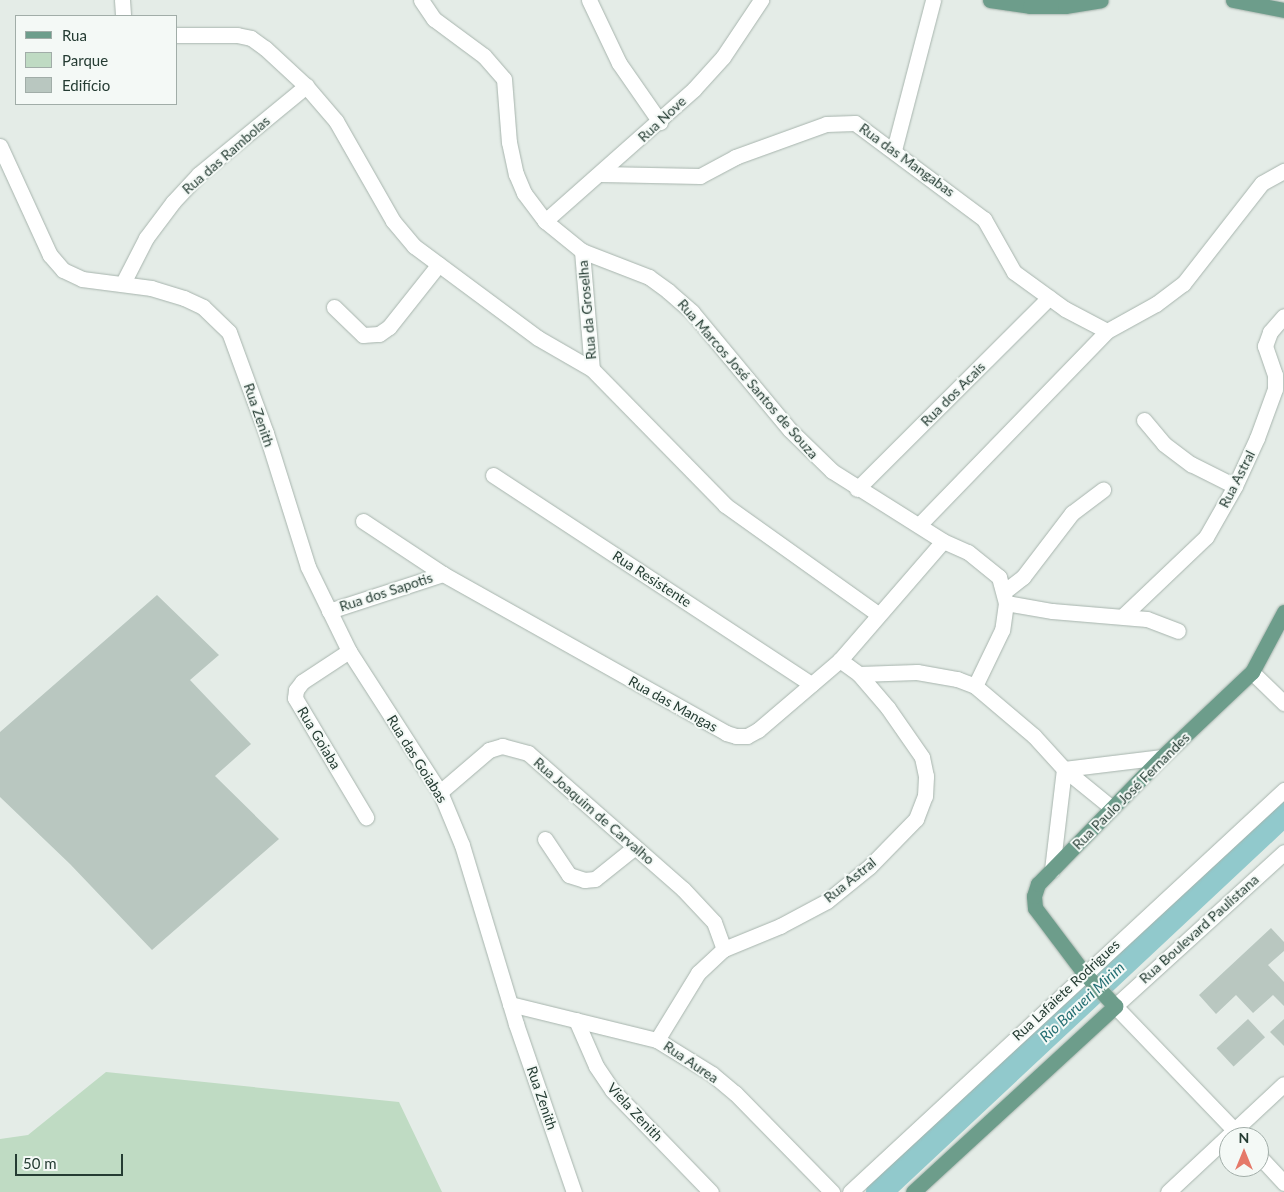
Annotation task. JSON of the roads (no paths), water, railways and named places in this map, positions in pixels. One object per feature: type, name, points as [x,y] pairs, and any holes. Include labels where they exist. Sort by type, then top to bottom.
[{"type":"main road","points":[[990,0],[1030,6],[1065,6],[1101,0]]},
{"type":"main road","points":[[1233,0],[1284,10]]},
{"type":"main road","name":"Rua Paulo José Fernandes","points":[[1112,1003],[1088,977],[1035,908],[1034,896],[1038,884],[1162,757],[1252,672],[1284,612]]},
{"type":"main road","points":[[914,1192],[1112,1003]]},
{"type":"street","points":[[122,0],[123,15]]},
{"type":"street","name":"Rua Marcos José Santos de Souza","points":[[421,0],[434,19],[484,56],[504,79],[509,142],[516,174],[524,193],[545,220],[582,251],[649,277],[668,291],[692,312],[811,453],[857,489],[943,541],[968,552],[988,566],[1006,597]]},
{"type":"street","points":[[589,0],[619,63],[660,122]]},
{"type":"street","name":"Rua Nove","points":[[545,220],[660,122],[723,57],[761,0]]},
{"type":"street","points":[[894,150],[933,0]]},
{"type":"street","points":[[178,36],[223,34],[251,38],[306,86],[349,140],[393,222],[414,246],[538,338],[592,370],[725,505],[878,614]]},
{"type":"street","name":"Rua das Rambolas","points":[[123,283],[146,238],[173,202],[199,174],[306,86]]},
{"type":"street","name":"Rua das Mangabas","points":[[601,174],[700,176],[736,157],[841,121],[855,122],[984,219],[1014,272],[1049,298],[1107,331]]},
{"type":"street","name":"Rua Zenith","points":[[0,146],[50,255],[63,270],[82,279],[151,288],[204,307],[229,332],[266,433],[296,536],[329,610]]},
{"type":"street","points":[[919,525],[1107,331],[1156,304],[1182,284],[1255,190],[1284,171]]},
{"type":"street","name":"Rua da Groselha","points":[[582,251],[592,370]]},
{"type":"street","points":[[334,307],[362,335],[379,334],[389,327],[439,264]]},
{"type":"street","name":"Rua dos Acais","points":[[857,489],[1049,298]]},
{"type":"street","name":"Rua Astral","points":[[1124,615],[1206,537],[1235,486],[1257,438],[1275,389],[1275,375],[1265,346],[1270,332],[1284,316]]},
{"type":"street","points":[[1144,420],[1164,444],[1191,464],[1235,486]]},
{"type":"street","name":"Rua Resistente","points":[[493,475],[811,684]]},
{"type":"street","points":[[975,686],[1002,630],[1006,597],[1072,513],[1103,490]]},
{"type":"street","name":"Rua das Mangas","points":[[363,521],[443,574],[726,733],[748,736],[758,730],[840,660],[943,541]]},
{"type":"street","name":"Rua dos Sapotis","points":[[329,610],[443,574]]},
{"type":"street","points":[[1006,597],[1052,612],[1124,615],[1147,619],[1178,631]]},
{"type":"street","name":"Rua das Goiabas","points":[[329,610],[349,651],[440,792],[462,845],[510,1004]]},
{"type":"street","name":"Rua Goiaba","points":[[349,651],[302,682],[296,690],[295,698],[366,817]]},
{"type":"street","name":"Rua Astral","points":[[657,1040],[698,974],[724,949],[780,926],[827,901],[870,866],[916,819],[925,796],[926,776],[922,757],[907,732],[859,674],[840,660]]},
{"type":"street","points":[[859,674],[888,670],[917,672],[957,679],[975,686],[1034,736],[1064,769],[1112,808]]},
{"type":"street","points":[[1252,672],[1284,703]]},
{"type":"street","name":"Rua Joaquim de Carvalho","points":[[440,792],[489,750],[515,747],[528,753],[636,847],[714,922],[724,949]]},
{"type":"street","points":[[1064,769],[1162,757]]},
{"type":"street","points":[[1052,870],[1064,769]]},
{"type":"street","name":"Rua Lafaiete Rodrigues","points":[[850,1192],[1088,977],[1284,790]]},
{"type":"street","points":[[545,839],[569,875],[584,880],[595,879],[636,847]]},
{"type":"street","name":"Rua Boulevard Paulistana","points":[[1112,1003],[1284,852]]},
{"type":"street","points":[[1112,1003],[1232,1127]]},
{"type":"street","name":"Rua Zenith","points":[[510,1004],[574,1192]]},
{"type":"street","name":"Rua Aurea","points":[[510,1004],[657,1040],[712,1074],[735,1093],[832,1192]]},
{"type":"street","name":"Viela Zenith","points":[[576,1020],[596,1066],[612,1090],[711,1192]]},
{"type":"street","points":[[1244,1127],[1284,1084]]},
{"type":"street","points":[[1168,1192],[1219,1149]]},
{"type":"street","points":[[1269,1167],[1284,1183]]},
{"type":"waterway","name":"Rio Barueri Mirim","points":[[879,1192],[1284,813]]}]
